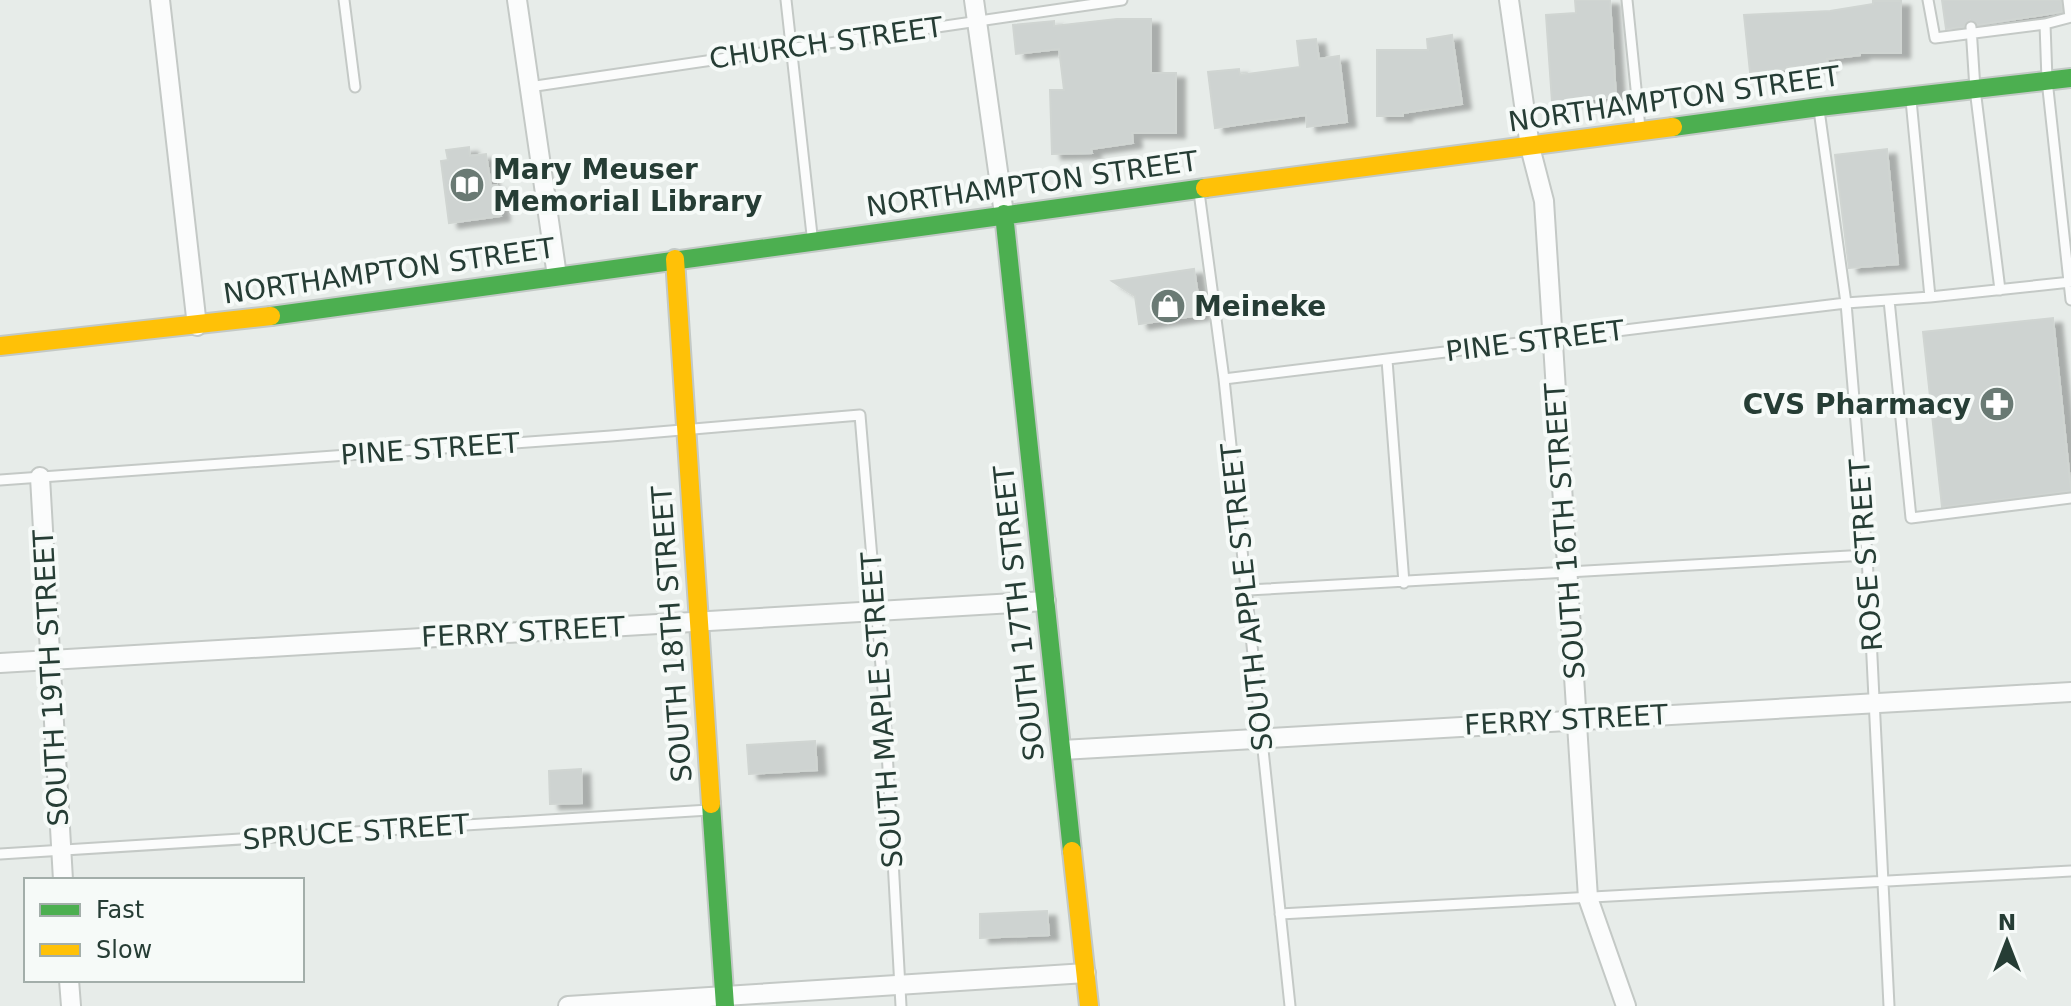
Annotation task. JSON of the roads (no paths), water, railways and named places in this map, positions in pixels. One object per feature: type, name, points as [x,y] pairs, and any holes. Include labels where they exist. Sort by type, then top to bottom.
[{"type":"main road","name":"NORTHAMPTON STREET","points":[[0,346],[197,326],[1004,214],[1819,107],[2071,78]]},
{"type":"main road","name":"SOUTH 17TH STREET","points":[[1004,214],[1089,1006]]},
{"type":"main road","name":"SOUTH 18TH STREET","points":[[675,259],[725,1001]]},
{"type":"street","points":[[160,0],[197,326]]},
{"type":"street","points":[[517,0],[557,276]]},
{"type":"street","points":[[974,0],[1004,214]]},
{"type":"street","name":"SOUTH 16TH STREET","points":[[1509,0],[1530,147],[1544,201],[1588,898],[1626,1006]]},
{"type":"street","name":"SOUTH 19TH STREET","points":[[40,477],[63,878]]},
{"type":"street","name":"FERRY STREET","points":[[0,663],[1046,601]]},
{"type":"street","name":"FERRY STREET","points":[[1062,750],[2071,692]]},
{"type":"street","points":[[568,1006],[725,1001],[899,985],[1086,973]]},
{"type":"street","points":[[69,982],[71,1006]]},
{"type":"lane","points":[[344,0],[355,87]]},
{"type":"lane","points":[[786,0],[812,243]]},
{"type":"lane","name":"CHURCH STREET","points":[[529,87],[1122,0]]},
{"type":"lane","points":[[1627,0],[1640,132]]},
{"type":"lane","points":[[1928,0],[1935,38],[2033,22],[2045,24],[2070,17],[2068,0]]},
{"type":"lane","points":[[2045,24],[2047,80],[2071,300]]},
{"type":"lane","points":[[1972,30],[1975,89],[2000,290]]},
{"type":"lane","points":[[1911,96],[1930,297]]},
{"type":"lane","name":"ROSE STREET","points":[[1819,107],[1846,303],[1867,555],[1889,1006]]},
{"type":"lane","name":"SOUTH APPLE STREET","points":[[1199,189],[1248,590],[1290,1006]]},
{"type":"lane","name":"PINE STREET","points":[[1224,379],[1846,303],[2070,282]]},
{"type":"lane","points":[[1889,300],[1911,518],[2071,498]]},
{"type":"lane","points":[[1387,360],[1404,583]]},
{"type":"lane","name":"PINE STREET","points":[[0,480],[860,415]]},
{"type":"lane","name":"SOUTH MAPLE STREET","points":[[860,415],[885,714],[901,1006]]},
{"type":"lane","points":[[1248,590],[1867,555]]},
{"type":"lane","name":"SPRUCE STREET","points":[[0,854],[712,810]]},
{"type":"lane","points":[[1280,914],[2071,871]]},
{"type":"place","name":"Mary Meuser Memorial Library","points":[[467,185]]},
{"type":"place","name":"Meineke","points":[[1168,306]]},
{"type":"place","name":"CVS Pharmacy","points":[[1997,404]]}]
